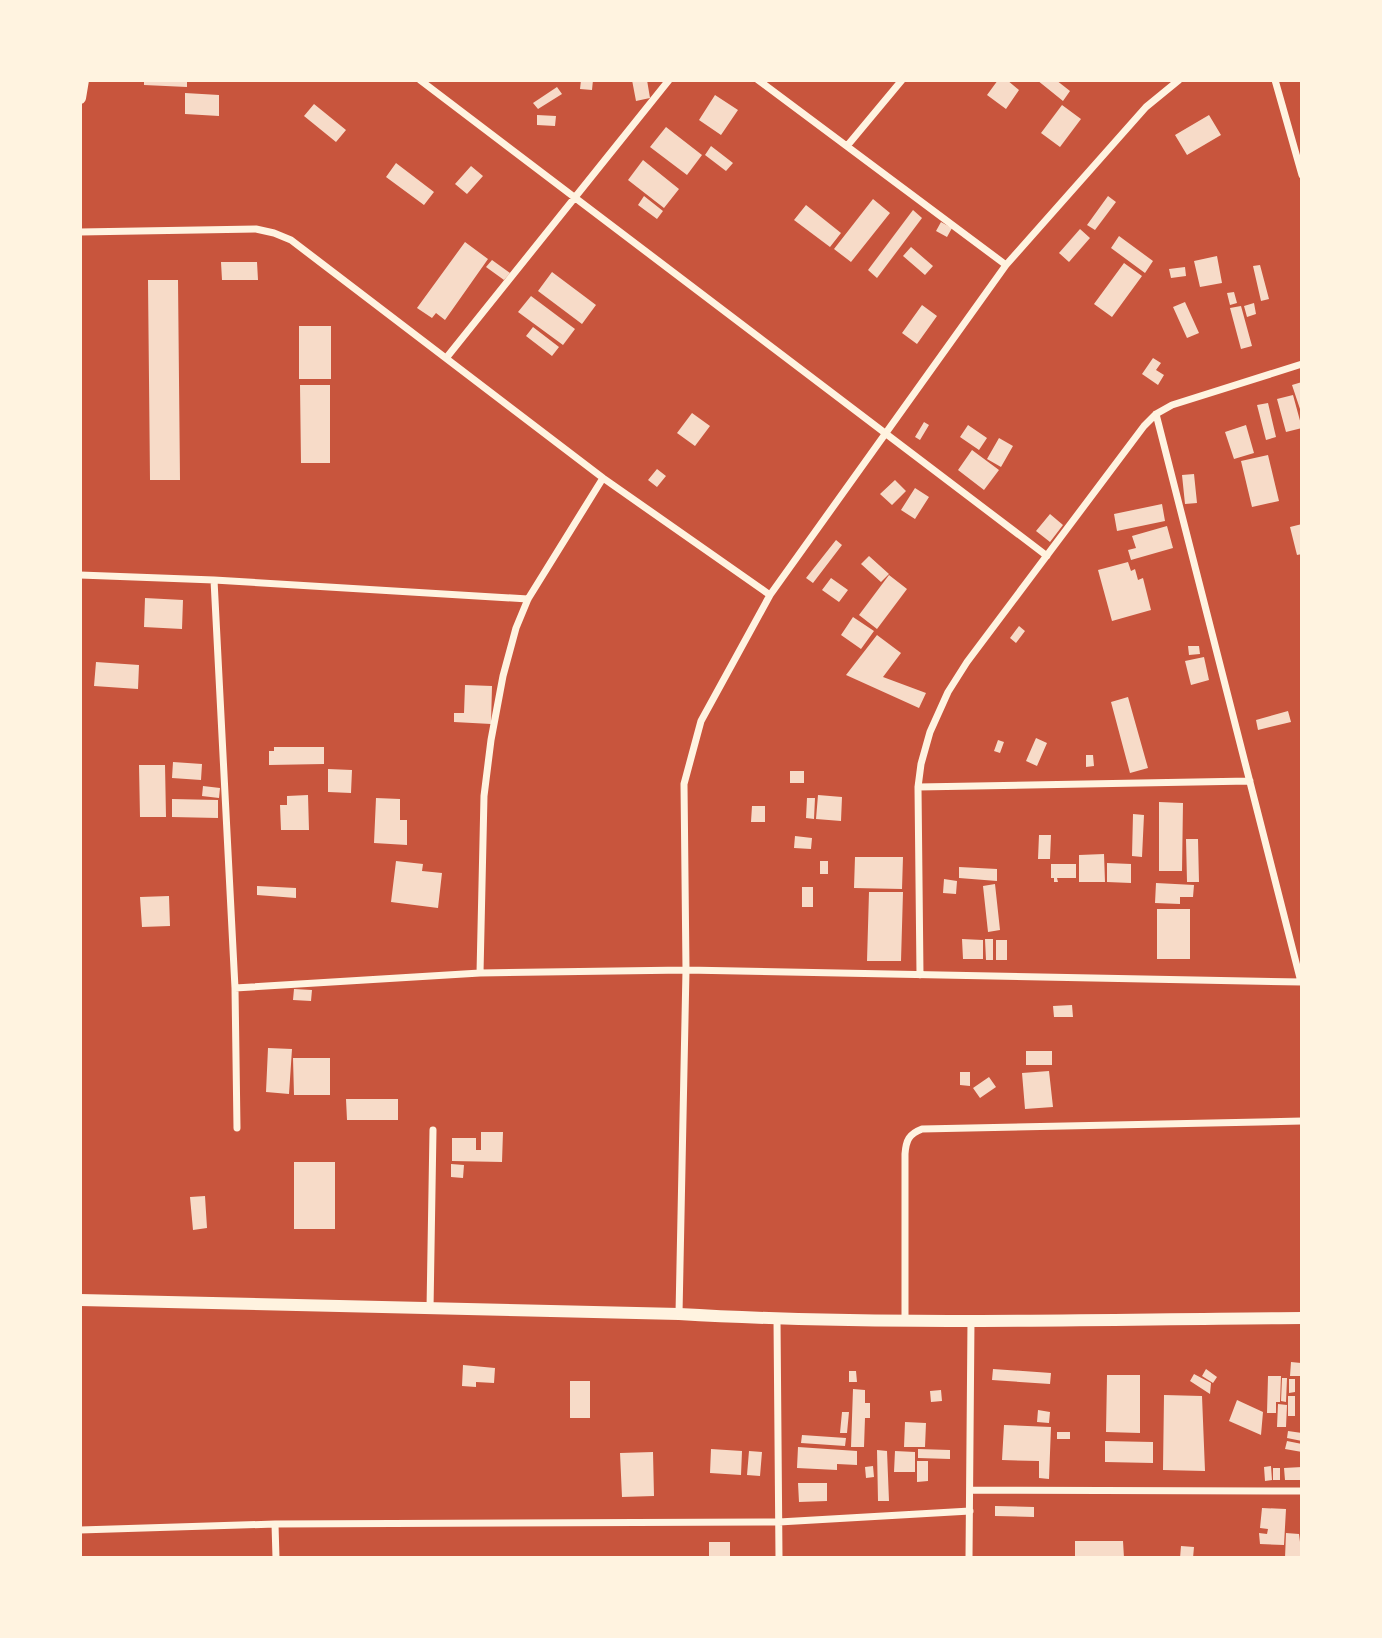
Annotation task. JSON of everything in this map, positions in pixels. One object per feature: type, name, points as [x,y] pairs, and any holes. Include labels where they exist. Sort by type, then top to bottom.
[{"type":"street","points":[[80,98],[83,80]]},
{"type":"street","points":[[420,80],[1047,556]]},
{"type":"street","points":[[447,357],[669,80]]},
{"type":"street","points":[[758,80],[1006,265]]},
{"type":"street","points":[[847,146],[902,80]]},
{"type":"street","points":[[679,1314],[686,970],[684,784],[701,721],[769,595],[1006,265],[1146,107],[1179,80]]},
{"type":"street","points":[[1275,80],[1297,143],[1301,174]]},
{"type":"street","points":[[80,232],[256,229],[290,240],[603,478],[769,595]]},
{"type":"street","points":[[920,975],[918,787],[930,732],[948,692],[967,662],[1144,426],[1156,414],[1172,405],[1301,364]]},
{"type":"street","points":[[235,988],[480,973],[686,970],[1301,982],[1156,414]]},
{"type":"street","points":[[480,973],[484,796],[503,676],[516,628],[528,599],[603,478]]},
{"type":"street","points":[[80,575],[215,580],[528,599]]},
{"type":"street","points":[[215,580],[235,988],[237,1128]]},
{"type":"street","points":[[918,787],[1250,781]]},
{"type":"street","points":[[905,1321],[905,1154],[906,1142],[913,1132],[922,1129],[1301,1121]]},
{"type":"street","points":[[430,1309],[433,1130]]},
{"type":"street","points":[[80,1300],[905,1321],[1301,1318]]},
{"type":"street","points":[[777,1319],[779,1558]]},
{"type":"street","points":[[969,1558],[971,1320]]},
{"type":"street","points":[[970,1490],[1301,1491]]},
{"type":"street","points":[[80,1530],[275,1524],[779,1522],[970,1511]]},
{"type":"street","points":[[275,1524],[276,1558]]},
{"type":"building","points":[[144,80],[187,80],[187,87],[144,85]]},
{"type":"building","points":[[581,80],[593,80],[592,90],[580,89]]},
{"type":"building","points":[[632,80],[647,80],[650,98],[636,101]]},
{"type":"building","points":[[998,80],[1007,80],[1019,90],[1006,109],[987,95]]},
{"type":"building","points":[[1037,80],[1056,80],[1070,91],[1063,101]]},
{"type":"building","points":[[557,87],[562,94],[538,109],[533,103]]},
{"type":"building","points":[[185,93],[219,95],[219,116],[185,114]]},
{"type":"building","points":[[715,95],[738,110],[721,135],[699,120]]},
{"type":"building","points":[[314,104],[346,130],[336,142],[304,116]]},
{"type":"building","points":[[1062,105],[1081,119],[1060,147],[1041,133]]},
{"type":"building","points":[[537,115],[556,116],[555,126],[537,125]]},
{"type":"building","points":[[1209,115],[1221,135],[1187,155],[1175,135]]},
{"type":"building","points":[[666,127],[702,155],[687,175],[650,147]]},
{"type":"building","points":[[711,146],[733,163],[726,171],[705,155]]},
{"type":"building","points":[[643,160],[679,189],[664,208],[628,180]]},
{"type":"building","points":[[396,163],[434,192],[424,205],[386,177]]},
{"type":"building","points":[[471,166],[483,176],[467,194],[455,184]]},
{"type":"building","points":[[644,196],[663,211],[657,219],[638,205]]},
{"type":"building","points":[[1108,196],[1116,202],[1095,230],[1087,225]]},
{"type":"building","points":[[873,199],[890,213],[851,262],[834,249]]},
{"type":"building","points":[[806,205],[841,233],[830,247],[794,220]]},
{"type":"building","points":[[913,210],[922,218],[877,278],[868,270]]},
{"type":"building","points":[[941,222],[952,228],[947,237],[936,231]]},
{"type":"building","points":[[1080,229],[1090,238],[1069,262],[1059,253]]},
{"type":"building","points":[[1119,236],[1153,261],[1145,273],[1111,248]]},
{"type":"building","points":[[465,242],[488,259],[445,320],[436,313],[432,318],[417,308]]},
{"type":"building","points":[[911,247],[933,266],[925,275],[903,256]]},
{"type":"building","points":[[1217,256],[1222,283],[1200,287],[1194,261]]},
{"type":"building","points":[[492,260],[510,273],[504,280],[486,267]]},
{"type":"building","points":[[221,262],[257,262],[258,280],[222,280]]},
{"type":"building","points":[[1124,263],[1142,276],[1112,317],[1094,304]]},
{"type":"building","points":[[1260,265],[1269,299],[1261,301],[1253,266]]},
{"type":"building","points":[[1185,267],[1186,276],[1171,278],[1169,269]]},
{"type":"building","points":[[552,272],[596,305],[582,324],[538,291]]},
{"type":"building","points":[[148,280],[178,280],[180,480],[150,480]]},
{"type":"building","points":[[1234,292],[1237,303],[1230,305],[1227,293]]},
{"type":"building","points":[[531,296],[575,329],[563,345],[518,312]]},
{"type":"building","points":[[1185,302],[1199,333],[1187,338],[1173,307]]},
{"type":"building","points":[[1254,303],[1256,314],[1247,317],[1244,306]]},
{"type":"building","points":[[922,305],[937,316],[917,344],[902,333]]},
{"type":"building","points":[[1241,306],[1252,346],[1241,349],[1230,308]]},
{"type":"building","points":[[299,326],[331,326],[331,379],[299,379]]},
{"type":"building","points":[[533,327],[559,347],[552,356],[526,336]]},
{"type":"building","points":[[1153,358],[1161,363],[1156,370],[1164,375],[1158,385],[1142,374]]},
{"type":"building","points":[[1302,382],[1302,412],[1301,412],[1292,385]]},
{"type":"building","points":[[300,385],[330,385],[330,463],[301,463]]},
{"type":"building","points":[[1293,395],[1302,428],[1286,432],[1277,399]]},
{"type":"building","points":[[1268,403],[1276,437],[1266,440],[1257,405]]},
{"type":"building","points":[[692,413],[710,426],[695,446],[677,433]]},
{"type":"building","points":[[924,422],[929,425],[920,440],[915,437]]},
{"type":"building","points":[[968,425],[987,438],[979,450],[960,437]]},
{"type":"building","points":[[1246,425],[1254,453],[1234,459],[1225,432]]},
{"type":"building","points":[[999,438],[1013,446],[1001,467],[987,459]]},
{"type":"building","points":[[972,450],[999,470],[984,490],[958,470]]},
{"type":"building","points":[[1268,455],[1279,501],[1252,507],[1241,461]]},
{"type":"building","points":[[657,469],[666,476],[657,487],[648,480]]},
{"type":"building","points":[[1194,474],[1197,503],[1185,504],[1182,475]]},
{"type":"building","points":[[895,480],[906,491],[892,505],[880,494]]},
{"type":"building","points":[[915,488],[929,497],[915,519],[901,510]]},
{"type":"building","points":[[1162,504],[1165,521],[1117,531],[1114,514]]},
{"type":"building","points":[[1050,514],[1063,525],[1050,542],[1036,531]]},
{"type":"building","points":[[1302,524],[1302,554],[1297,555],[1290,527]]},
{"type":"building","points":[[1167,526],[1173,548],[1131,560],[1128,550],[1136,548],[1132,536]]},
{"type":"building","points":[[836,540],[842,545],[813,583],[806,578]]},
{"type":"building","points":[[869,556],[889,574],[881,582],[861,564]]},
{"type":"building","points":[[1128,562],[1131,571],[1135,569],[1138,580],[1143,578],[1151,610],[1112,621],[1098,570]]},
{"type":"building","points":[[889,575],[907,589],[877,629],[859,615]]},
{"type":"building","points":[[831,578],[848,590],[839,602],[822,590]]},
{"type":"building","points":[[145,598],[183,600],[182,629],[144,627]]},
{"type":"building","points":[[853,617],[874,631],[861,649],[841,635]]},
{"type":"building","points":[[1019,626],[1025,631],[1016,643],[1010,638]]},
{"type":"building","points":[[877,635],[901,653],[883,677],[926,693],[919,708],[846,675]]},
{"type":"building","points":[[1188,646],[1199,646],[1200,654],[1189,655]]},
{"type":"building","points":[[1204,657],[1209,680],[1191,685],[1185,661]]},
{"type":"building","points":[[96,662],[139,665],[138,689],[94,686]]},
{"type":"building","points":[[465,685],[492,686],[491,724],[454,722],[454,713],[464,713]]},
{"type":"building","points":[[1128,697],[1148,768],[1130,773],[1111,702]]},
{"type":"building","points":[[1288,711],[1291,722],[1258,730],[1256,720]]},
{"type":"building","points":[[1036,738],[1047,743],[1037,766],[1026,761]]},
{"type":"building","points":[[998,740],[1004,742],[1000,753],[994,751]]},
{"type":"building","points":[[274,747],[324,747],[324,764],[269,765],[269,751],[274,751]]},
{"type":"building","points":[[1086,755],[1093,755],[1094,766],[1086,767]]},
{"type":"building","points":[[173,762],[202,764],[201,780],[172,778]]},
{"type":"building","points":[[139,765],[165,765],[166,817],[140,817]]},
{"type":"building","points":[[328,769],[352,770],[351,793],[328,792]]},
{"type":"building","points":[[790,771],[804,771],[804,783],[790,783]]},
{"type":"building","points":[[203,786],[220,788],[219,798],[202,796]]},
{"type":"building","points":[[308,795],[309,830],[281,830],[280,805],[287,805],[287,796]]},
{"type":"building","points":[[818,795],[842,797],[841,821],[816,819]]},
{"type":"building","points":[[376,798],[400,799],[400,820],[407,820],[407,845],[374,843]]},
{"type":"building","points":[[807,798],[815,798],[814,819],[806,818]]},
{"type":"building","points":[[172,799],[218,800],[218,818],[172,817]]},
{"type":"building","points":[[1159,802],[1183,803],[1182,871],[1159,871]]},
{"type":"building","points":[[752,806],[765,806],[765,822],[751,822]]},
{"type":"building","points":[[1133,814],[1144,815],[1142,857],[1132,856]]},
{"type":"building","points":[[1039,835],[1051,835],[1050,859],[1038,859]]},
{"type":"building","points":[[795,836],[812,838],[811,849],[794,848]]},
{"type":"building","points":[[1186,839],[1198,839],[1199,882],[1187,882]]},
{"type":"building","points":[[1104,854],[1105,882],[1079,882],[1079,855]]},
{"type":"building","points":[[855,857],[903,857],[902,889],[854,888]]},
{"type":"building","points":[[396,861],[423,864],[422,871],[442,873],[438,908],[391,902]]},
{"type":"building","points":[[820,861],[828,861],[828,874],[820,874]]},
{"type":"building","points":[[1107,863],[1131,864],[1131,883],[1107,882]]},
{"type":"building","points":[[1051,864],[1076,864],[1076,878],[1057,878],[1058,882],[1054,882],[1054,878],[1051,878]]},
{"type":"building","points":[[959,867],[997,869],[997,881],[959,878]]},
{"type":"building","points":[[944,879],[957,881],[956,894],[943,893]]},
{"type":"building","points":[[1156,883],[1194,885],[1193,897],[1180,897],[1180,904],[1155,903]]},
{"type":"building","points":[[995,884],[1000,930],[988,932],[983,886]]},
{"type":"building","points":[[257,886],[296,888],[296,898],[257,895]]},
{"type":"building","points":[[802,887],[813,887],[813,907],[802,907]]},
{"type":"building","points":[[869,892],[903,892],[901,961],[867,961]]},
{"type":"building","points":[[169,896],[170,926],[142,927],[140,897]]},
{"type":"building","points":[[1157,909],[1190,909],[1190,959],[1157,959]]},
{"type":"building","points":[[962,939],[983,940],[983,959],[963,959]]},
{"type":"building","points":[[985,939],[993,939],[993,960],[986,960]]},
{"type":"building","points":[[996,940],[1007,940],[1007,960],[996,960]]},
{"type":"building","points":[[294,989],[312,990],[311,1001],[293,1000]]},
{"type":"building","points":[[1072,1005],[1073,1017],[1054,1017],[1053,1006]]},
{"type":"building","points":[[268,1048],[292,1049],[289,1094],[266,1092]]},
{"type":"building","points":[[1026,1051],[1052,1051],[1052,1065],[1026,1065]]},
{"type":"building","points":[[293,1058],[330,1058],[330,1095],[294,1095]]},
{"type":"building","points":[[1049,1071],[1053,1107],[1025,1109],[1022,1073]]},
{"type":"building","points":[[960,1072],[970,1072],[970,1086],[960,1085]]},
{"type":"building","points":[[989,1077],[996,1087],[980,1098],[973,1088]]},
{"type":"building","points":[[346,1099],[398,1099],[398,1120],[347,1120]]},
{"type":"building","points":[[481,1132],[503,1132],[502,1162],[452,1161],[452,1138],[476,1138],[476,1150],[481,1150]]},
{"type":"building","points":[[294,1162],[335,1162],[335,1229],[294,1229]]},
{"type":"building","points":[[451,1164],[464,1165],[463,1178],[451,1177]]},
{"type":"building","points":[[205,1196],[207,1228],[193,1230],[190,1197]]},
{"type":"building","points":[[1291,1362],[1301,1363],[1300,1376],[1290,1376]]},
{"type":"building","points":[[463,1365],[495,1368],[494,1383],[476,1382],[476,1387],[462,1386]]},
{"type":"building","points":[[993,1369],[1051,1373],[1050,1384],[992,1380]]},
{"type":"building","points":[[1206,1369],[1217,1377],[1213,1383],[1202,1376]]},
{"type":"building","points":[[849,1371],[856,1371],[857,1382],[849,1382]]},
{"type":"building","points":[[1194,1374],[1211,1383],[1210,1394],[1190,1381]]},
{"type":"building","points":[[1107,1375],[1140,1375],[1140,1433],[1106,1432]]},
{"type":"building","points":[[1268,1376],[1281,1376],[1280,1402],[1276,1402],[1276,1413],[1267,1413]]},
{"type":"building","points":[[1282,1378],[1287,1378],[1286,1402],[1281,1401]]},
{"type":"building","points":[[1289,1379],[1295,1379],[1295,1392],[1289,1393]]},
{"type":"building","points":[[570,1381],[590,1381],[590,1418],[570,1418]]},
{"type":"building","points":[[853,1389],[865,1390],[865,1403],[870,1403],[870,1418],[865,1418],[864,1447],[851,1447]]},
{"type":"building","points":[[941,1390],[942,1401],[931,1402],[930,1391]]},
{"type":"building","points":[[1164,1395],[1202,1396],[1205,1471],[1163,1470]]},
{"type":"building","points":[[1288,1396],[1295,1396],[1295,1416],[1288,1416]]},
{"type":"building","points":[[1237,1400],[1263,1412],[1261,1435],[1229,1421]]},
{"type":"building","points":[[1278,1404],[1287,1405],[1286,1427],[1277,1427]]},
{"type":"building","points":[[1038,1410],[1050,1412],[1049,1423],[1037,1422]]},
{"type":"building","points":[[842,1412],[849,1412],[847,1433],[840,1433]]},
{"type":"building","points":[[905,1422],[926,1423],[925,1447],[904,1447]]},
{"type":"building","points":[[1004,1425],[1051,1427],[1049,1479],[1039,1478],[1039,1461],[1002,1460]]},
{"type":"building","points":[[1288,1431],[1302,1433],[1302,1441],[1287,1438]]},
{"type":"building","points":[[1057,1432],[1070,1432],[1070,1439],[1057,1439]]},
{"type":"building","points":[[802,1435],[846,1438],[845,1446],[801,1443]]},
{"type":"building","points":[[1105,1441],[1153,1442],[1153,1463],[1105,1462]]},
{"type":"building","points":[[1287,1441],[1302,1444],[1302,1452],[1285,1449]]},
{"type":"building","points":[[798,1447],[857,1451],[857,1465],[837,1464],[837,1470],[797,1468]]},
{"type":"building","points":[[711,1449],[742,1451],[741,1475],[710,1473]]},
{"type":"building","points":[[918,1449],[950,1450],[950,1459],[918,1458]]},
{"type":"building","points":[[877,1450],[887,1451],[889,1501],[878,1501]]},
{"type":"building","points":[[749,1451],[762,1452],[760,1476],[747,1475]]},
{"type":"building","points":[[895,1451],[915,1452],[915,1472],[894,1472]]},
{"type":"building","points":[[653,1452],[654,1496],[622,1497],[620,1453]]},
{"type":"building","points":[[917,1461],[928,1461],[928,1481],[917,1482]]},
{"type":"building","points":[[873,1466],[874,1477],[866,1478],[865,1467]]},
{"type":"building","points":[[1271,1466],[1272,1480],[1265,1481],[1264,1467]]},
{"type":"building","points":[[1302,1467],[1302,1480],[1285,1480],[1284,1468]]},
{"type":"building","points":[[1273,1468],[1280,1468],[1280,1480],[1273,1480]]},
{"type":"building","points":[[798,1483],[827,1483],[827,1501],[799,1502]]},
{"type":"building","points":[[995,1506],[1034,1507],[1034,1517],[995,1516]]},
{"type":"building","points":[[1262,1508],[1286,1509],[1284,1545],[1260,1544],[1259,1533],[1267,1534],[1268,1529],[1260,1528]]},
{"type":"building","points":[[1286,1533],[1299,1534],[1302,1558],[1285,1558]]},
{"type":"building","points":[[1075,1541],[1123,1541],[1124,1558],[1075,1558]]},
{"type":"building","points":[[709,1542],[730,1542],[730,1558],[709,1558]]},
{"type":"building","points":[[1181,1546],[1194,1547],[1193,1558],[1180,1558]]}]
